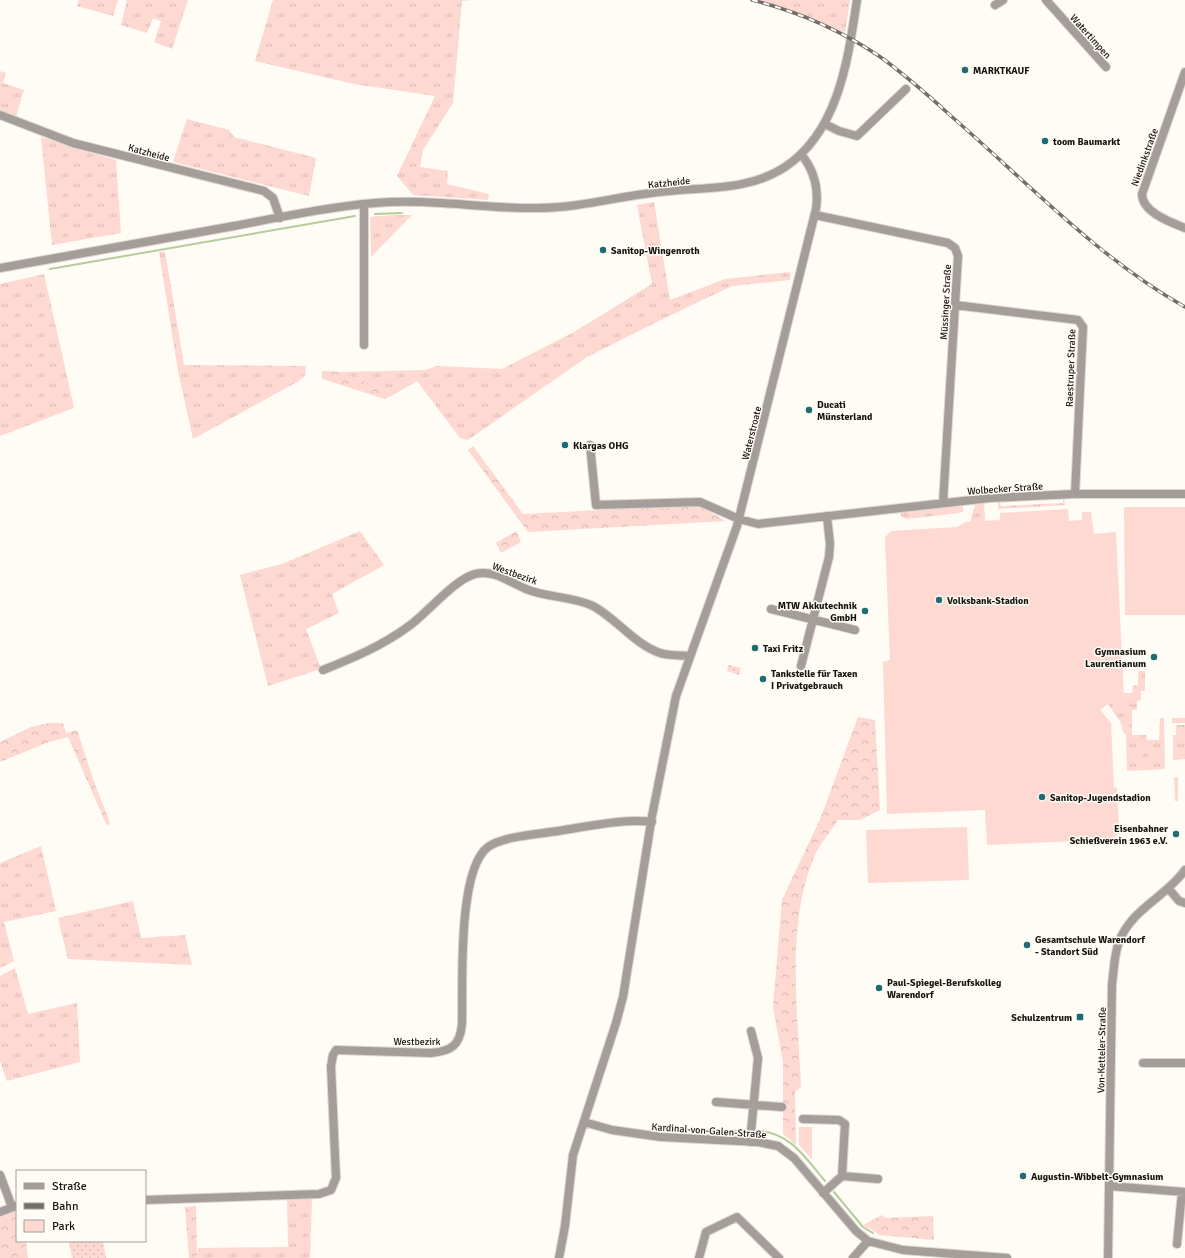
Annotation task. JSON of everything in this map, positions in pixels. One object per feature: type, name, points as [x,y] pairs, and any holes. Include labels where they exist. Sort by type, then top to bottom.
[{"type":"street","name":"Katzheide","points":[[0,268],[364,204],[416,202],[516,208],[569,206],[660,192],[740,185],[772,174],[787,165],[801,154],[814,140],[825,124],[838,91],[858,0]]},
{"type":"street","points":[[995,5],[1003,0]]},
{"type":"street","name":"Watertimpen","points":[[1046,0],[1106,68]]},
{"type":"street","name":"Niedinkstraße","points":[[1185,72],[1142,194],[1142,201],[1149,209],[1185,228]]},
{"type":"street","points":[[825,124],[839,131],[857,136],[906,89]]},
{"type":"street","name":"Katzheide","points":[[0,115],[73,143],[264,191],[273,198],[280,218]]},
{"type":"street","name":"Waterstroate","points":[[739,519],[760,440],[817,199],[815,178],[801,154]]},
{"type":"street","points":[[364,204],[364,345]]},
{"type":"street","name":"Müssinger Straße","points":[[814,215],[948,243],[955,248],[958,256],[943,503]]},
{"type":"street","name":"Raestruper Straße","points":[[955,306],[1078,320],[1083,327],[1075,494]]},
{"type":"street","points":[[559,1258],[565,1226],[572,1155],[584,1122],[623,997],[652,822],[676,696],[739,519],[700,502],[596,506],[590,445]]},
{"type":"street","name":"Wolbecker Straße","points":[[739,519],[758,524],[943,503],[1075,494],[1185,494]]},
{"type":"street","points":[[801,666],[830,549],[827,516]]},
{"type":"street","name":"Westbezirk","points":[[323,670],[377,647],[410,626],[461,581],[474,574],[482,573],[490,573],[500,576],[527,590],[568,598],[592,606],[650,649],[668,655],[690,656]]},
{"type":"street","points":[[771,609],[855,630]]},
{"type":"street","name":"Westbezirk","points":[[146,1200],[319,1194],[331,1190],[336,1178],[331,1066],[333,1055],[336,1050],[437,1053],[447,1051],[457,1042],[460,1037],[462,1024],[465,908],[469,887],[481,854],[488,847],[506,840],[594,825],[652,822]]},
{"type":"street","name":"Von-Ketteler-Straße","points":[[1108,1258],[1112,984],[1119,942],[1131,920],[1155,898],[1169,888],[1185,870]]},
{"type":"street","points":[[1169,888],[1179,901],[1185,903]]},
{"type":"street","points":[[750,1142],[758,1058],[751,1031]]},
{"type":"street","points":[[1143,1063],[1185,1063]]},
{"type":"street","points":[[716,1102],[782,1106]]},
{"type":"street","points":[[803,1120],[839,1120],[845,1124],[842,1176],[823,1193]]},
{"type":"street","name":"Kardinal-von-Galen-Straße","points":[[584,1122],[612,1130],[661,1137],[750,1142],[778,1146],[794,1158],[856,1231],[868,1241],[903,1250],[1007,1258]]},
{"type":"street","points":[[0,1174],[14,1206],[0,1212]]},
{"type":"street","points":[[842,1176],[878,1179]]},
{"type":"street","points":[[1109,1186],[1183,1192],[1177,1244]]},
{"type":"street","points":[[699,1258],[706,1232],[738,1216],[777,1257]]},
{"type":"street","points":[[853,1258],[868,1241]]},
{"type":"green space","points":[[79,0],[118,0],[113,16],[77,6]]},
{"type":"green space","points":[[127,0],[188,0],[172,49],[154,42],[161,21],[153,18],[147,33],[121,25]]},
{"type":"green space","points":[[273,0],[473,0],[462,1],[453,103],[423,150],[420,167],[448,171],[447,184],[489,194],[488,200],[413,195],[397,176],[435,96],[354,84],[255,61]]},
{"type":"green space","points":[[759,0],[850,0],[845,33],[817,20]]},
{"type":"green space","points":[[0,71],[6,73],[3,83],[24,90],[16,116],[0,110]]},
{"type":"green space","points":[[187,119],[229,130],[234,137],[316,158],[309,196],[173,162]]},
{"type":"green space","points":[[41,137],[116,160],[121,233],[52,245]]},
{"type":"green space","points":[[654,202],[670,300],[725,279],[791,272],[790,280],[732,286],[669,316],[587,357],[468,440],[460,438],[417,381],[395,394],[341,372],[426,370],[437,366],[502,369],[574,332],[652,284],[637,205]]},
{"type":"green space","points":[[412,215],[371,257],[370,217]]},
{"type":"green space","points":[[165,251],[184,365],[306,366],[305,375],[299,381],[193,439],[178,371],[159,252]]},
{"type":"green space","points":[[44,274],[74,408],[0,436],[0,284]]},
{"type":"green space","points":[[322,371],[341,372],[395,394],[385,399],[322,379]]},
{"type":"green space","points":[[473,446],[523,514],[659,507],[701,507],[726,521],[528,532],[468,450]]},
{"type":"green space","points":[[1063,498],[1065,505],[998,509],[998,501],[1000,501],[1001,506],[1063,503]]},
{"type":"green space","points":[[984,502],[985,521],[970,522],[975,505]]},
{"type":"green space","points":[[962,505],[964,511],[959,513],[907,519],[902,517],[900,514],[902,511]]},
{"type":"green space","points":[[1124,507],[1185,507],[1185,615],[1125,615]]},
{"type":"green space","points":[[1068,509],[1069,521],[1082,520],[1082,512],[1091,512],[1094,534],[1116,532],[1124,699],[1108,704],[1100,710],[1111,723],[1114,787],[1117,788],[1119,833],[1109,841],[1097,840],[987,845],[985,810],[887,814],[883,662],[890,660],[885,537],[891,531],[957,527],[966,522],[1000,520],[1000,513]]},
{"type":"green space","points":[[360,531],[384,565],[332,594],[339,613],[306,629],[321,669],[268,686],[240,575],[282,564]]},
{"type":"green space","points":[[516,531],[521,542],[501,553],[496,543]]},
{"type":"green space","points":[[728,665],[741,668],[739,675],[727,671]]},
{"type":"green space","points":[[1138,671],[1145,671],[1145,691],[1141,691],[1141,700],[1137,701],[1137,710],[1132,710],[1132,735],[1146,735],[1147,740],[1159,740],[1160,718],[1164,718],[1165,769],[1127,771],[1126,734],[1123,732],[1121,723],[1108,704],[1124,699],[1124,693],[1132,693],[1133,686],[1138,685]]},
{"type":"green space","points":[[858,717],[875,720],[880,810],[860,820],[838,820],[816,853],[806,879],[800,908],[797,937],[796,999],[801,1087],[795,1092],[796,1145],[783,1134],[783,1062],[773,1007],[782,900],[821,817]]},
{"type":"green space","points":[[1172,718],[1185,718],[1185,723],[1172,723]]},
{"type":"green space","points":[[49,723],[63,723],[66,733],[77,730],[93,779],[110,823],[107,826],[68,737],[49,742],[0,762],[0,742],[31,727]]},
{"type":"green space","points":[[1176,725],[1185,725],[1185,759],[1173,760],[1173,735],[1176,735]]},
{"type":"green space","points":[[1174,777],[1178,777],[1178,801],[1175,801]]},
{"type":"green space","points":[[967,827],[969,880],[868,883],[866,830]]},
{"type":"green space","points":[[41,846],[56,911],[4,922],[14,961],[0,968],[0,863]]},
{"type":"green space","points":[[133,901],[141,938],[185,935],[192,965],[68,959],[58,918]]},
{"type":"green space","points":[[15,968],[28,1014],[77,1003],[80,1062],[7,1081],[0,1061],[0,976]]},
{"type":"green space","points":[[799,1127],[812,1127],[812,1160],[799,1145]]},
{"type":"green space","points":[[287,1199],[312,1199],[310,1258],[197,1258],[198,1248],[288,1247]]},
{"type":"green space","points":[[196,1206],[197,1258],[189,1258],[185,1207]]},
{"type":"green space","points":[[16,1209],[16,1242],[26,1242],[28,1258],[0,1258],[0,1216]]},
{"type":"green space","points":[[882,1215],[885,1218],[933,1216],[934,1240],[880,1235],[863,1225]]},
{"type":"green space","points":[[69,1242],[103,1242],[106,1258],[72,1258]]},
{"type":"waterway","points":[[375,214],[402,213]]},
{"type":"waterway","points":[[50,269],[355,216]]},
{"type":"waterway","points":[[657,1128],[743,1131]]},
{"type":"waterway","points":[[760,1131],[771,1133],[789,1142],[805,1156],[825,1181]]},
{"type":"waterway","points":[[834,1192],[863,1227],[873,1233]]},
{"type":"railway","points":[[752,0],[768,4],[817,22],[849,38],[879,56],[925,93],[1064,218],[1122,266],[1185,307]]},
{"type":"place","name":"MARKTKAUF","points":[[965,70]]},
{"type":"place","name":"toom Baumarkt","points":[[1045,141]]},
{"type":"place","name":"Sanitop-Wingenroth","points":[[603,250]]},
{"type":"place","name":"Ducati Münsterland","points":[[809,410]]},
{"type":"place","name":"Klargas OHG","points":[[565,445]]},
{"type":"place","name":"Volksbank-Stadion","points":[[939,600]]},
{"type":"place","name":"MTW Akkutechnik GmbH","points":[[865,611]]},
{"type":"place","name":"Taxi Fritz","points":[[755,648]]},
{"type":"place","name":"Gymnasium Laurentianum","points":[[1154,657]]},
{"type":"place","name":"Tankstelle für Taxen I Privatgebrauch","points":[[763,679]]},
{"type":"place","name":"Sanitop-Jugendstadion","points":[[1042,797]]},
{"type":"place","name":"Eisenbahner Schießverein 1963 e.V.","points":[[1176,834]]},
{"type":"place","name":"Gesamtschule Warendorf - Standort Süd","points":[[1027,945]]},
{"type":"place","name":"Paul-Spiegel-Berufskolleg Warendorf","points":[[879,988]]},
{"type":"place","name":"Schulzentrum","points":[[1080,1017]]},
{"type":"place","name":"Augustin-Wibbelt-Gymnasium","points":[[1023,1176]]}]
